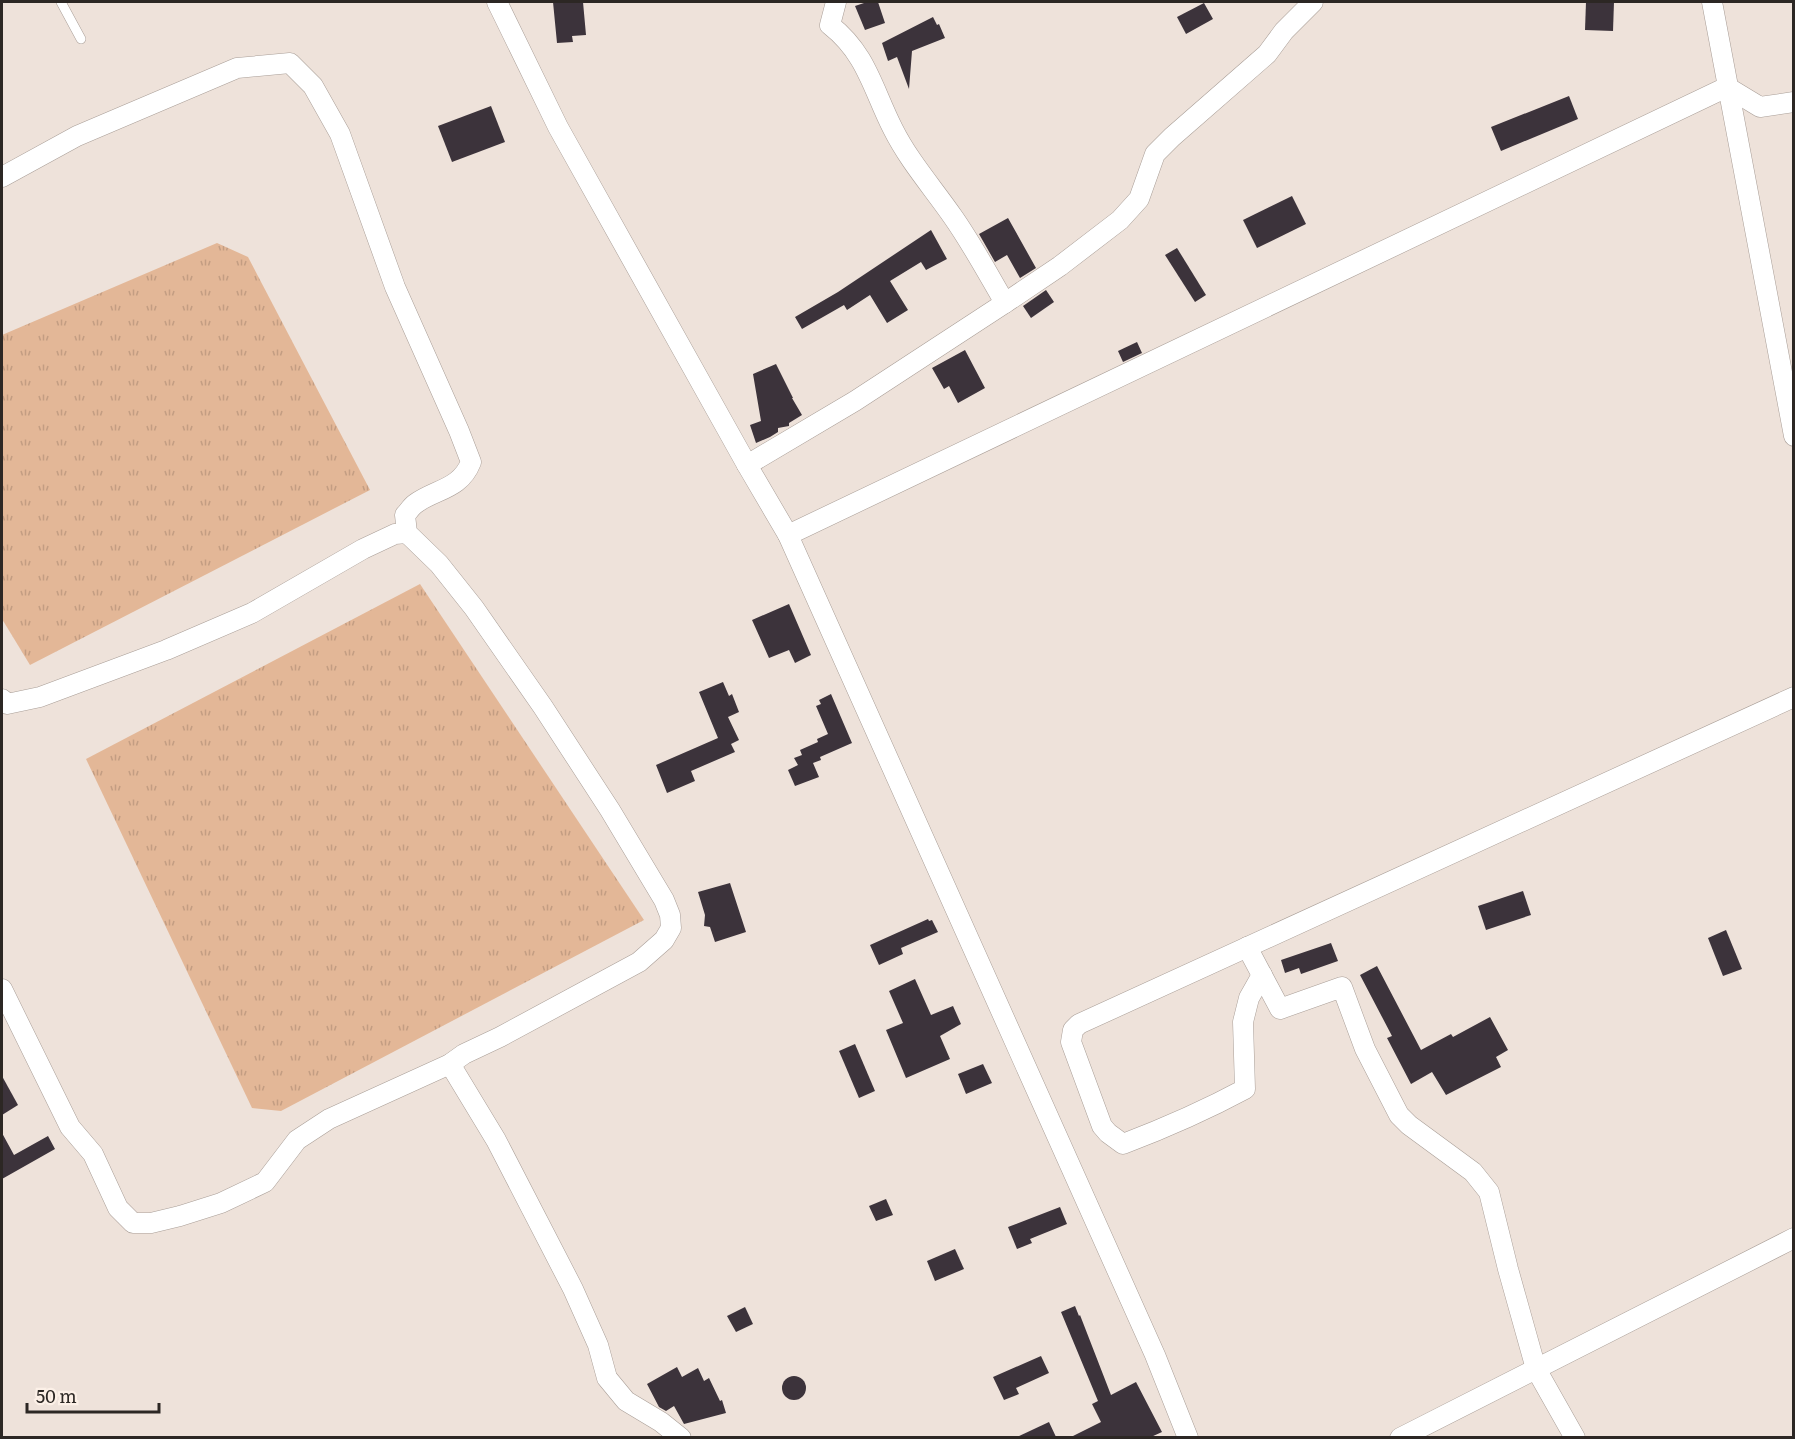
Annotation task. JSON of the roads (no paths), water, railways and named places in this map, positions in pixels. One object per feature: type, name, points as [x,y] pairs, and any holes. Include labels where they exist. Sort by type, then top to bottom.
[{"type":"street","points":[[497,2],[558,127],[788,535],[1155,1355],[1188,1437]]},
{"type":"street","points":[[836,2],[830,25],[843,35],[861,58],[874,82],[893,130],[954,218],[1005,303]]},
{"type":"street","points":[[747,465],[855,401],[1005,303],[1060,266],[1120,220],[1139,199],[1155,154],[1267,54],[1284,31],[1313,2]]},
{"type":"street","points":[[1712,2],[1794,436]]},
{"type":"street","points":[[2,177],[77,136],[237,68],[290,63],[314,86],[340,134],[395,287],[471,462],[466,474],[447,489],[415,504],[405,515],[407,533],[439,564],[474,608],[543,707],[610,810],[664,900],[670,915],[671,928],[664,940],[639,962],[464,1054],[450,1065],[329,1119],[297,1140],[264,1182],[221,1203],[151,1223],[133,1223],[118,1208],[93,1154],[70,1126],[2,989]]},
{"type":"street","points":[[788,535],[1727,87]]},
{"type":"street","points":[[1727,87],[1760,107],[1794,102]]},
{"type":"street","points":[[2,699],[7,704],[40,697],[166,650],[252,613],[363,549],[395,534],[407,533]]},
{"type":"street","points":[[1262,975],[1249,998],[1243,1022],[1245,1089],[1169,1126],[1124,1144],[1108,1133],[1102,1126],[1071,1042],[1073,1030],[1079,1024],[1794,698]]},
{"type":"street","points":[[1247,947],[1280,1009],[1342,987],[1365,1050],[1399,1115],[1453,1157],[1482,1182],[1489,1192],[1536,1369],[1575,1437]]},
{"type":"street","points":[[450,1065],[501,1149],[573,1289],[598,1345],[607,1378],[626,1401],[681,1437]]},
{"type":"street","points":[[1400,1437],[1794,1238]]},
{"type":"lane","points":[[61,2],[81,39]]}]
